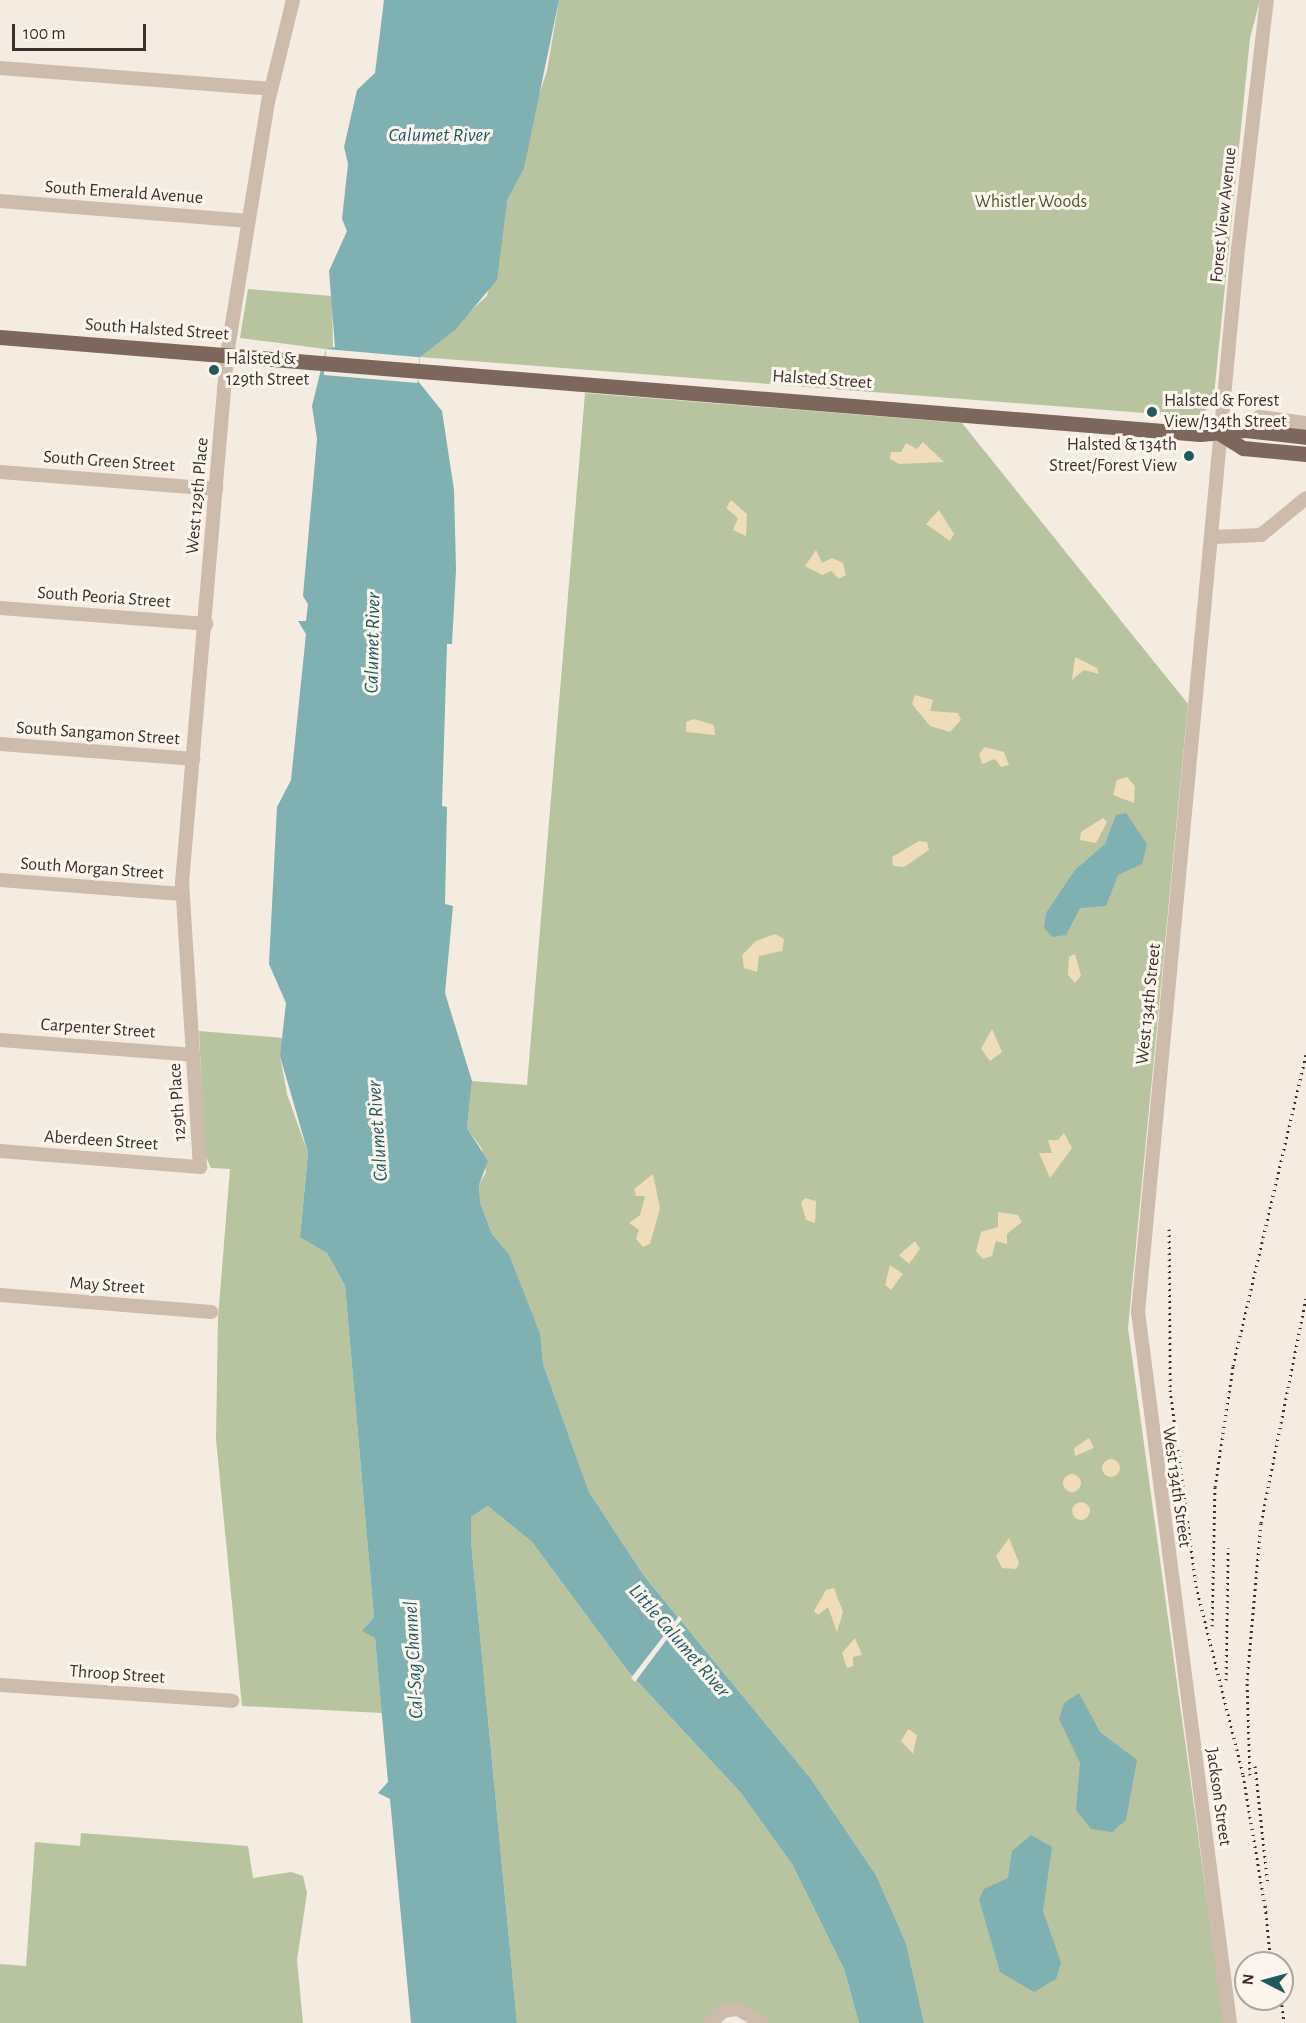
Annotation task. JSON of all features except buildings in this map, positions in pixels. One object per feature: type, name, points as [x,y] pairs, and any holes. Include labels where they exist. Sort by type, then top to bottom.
[{"type":"main road","name":"South Halsted Street","points":[[0,337],[419,370]]},
{"type":"main road","name":"Halsted Street","points":[[419,370],[1222,435],[1245,430],[1306,437]]},
{"type":"main road","name":"Halsted Street","points":[[1222,435],[1243,448],[1306,454]]},
{"type":"street","name":"West 129th Place","points":[[189,1000],[182,894],[227,355],[246,221],[271,89],[294,0]]},
{"type":"street","name":"Forest View Avenue","points":[[1222,435],[1267,0]]},
{"type":"street","points":[[0,68],[271,89]]},
{"type":"street","name":"South Emerald Avenue","points":[[0,201],[246,221]]},
{"type":"street","points":[[1259,417],[1306,423]]},
{"type":"street","name":"West 134th Street","points":[[1170,1576],[1147,1413],[1139,1296],[1222,435]]},
{"type":"street","name":"South Green Street","points":[[0,472],[216,489]]},
{"type":"street","points":[[1213,537],[1261,535],[1306,498]]},
{"type":"street","name":"South Peoria Street","points":[[0,608],[206,624]]},
{"type":"street","name":"South Sangamon Street","points":[[0,744],[193,759]]},
{"type":"street","name":"South Morgan Street","points":[[0,880],[182,894]]},
{"type":"street","name":"129th Place","points":[[189,1000],[200,1167]]},
{"type":"street","name":"Carpenter Street","points":[[0,1040],[193,1055]]},
{"type":"street","name":"Aberdeen Street","points":[[0,1151],[200,1167]]},
{"type":"street","name":"May Street","points":[[0,1295],[211,1312]]},
{"type":"street","name":"Jackson Street","points":[[1170,1576],[1230,2023]]},
{"type":"street","name":"Throop Street","points":[[0,1685],[232,1701]]},
{"type":"street","points":[[711,2023],[730,2009],[746,2011],[761,2023]]},
{"type":"green space","name":"Whistler Woods","points":[[559,0],[1260,0],[1250,38],[1213,405],[1196,417],[420,357],[487,296],[507,201],[524,167],[531,118],[547,71]]},
{"type":"green space","points":[[248,289],[332,296],[333,350],[240,338]]},
{"type":"green space","points":[[585,393],[962,423],[1188,704],[1128,1328],[1224,2023],[924,2023],[906,1943],[876,1875],[811,1779],[644,1576],[589,1492],[543,1364],[539,1334],[509,1254],[492,1234],[480,1202],[479,1185],[486,1172],[482,1149],[467,1128],[472,1081],[527,1085]]},
{"type":"green space","points":[[199,1031],[284,1038],[280,1056],[287,1094],[308,1153],[300,1236],[327,1253],[345,1286],[374,1617],[366,1626],[375,1638],[382,1713],[242,1706],[216,1439],[218,1318],[230,1169],[211,1168],[205,1155]]},
{"type":"green space","points":[[488,1506],[532,1542],[627,1670],[741,1793],[792,1864],[844,1969],[859,2023],[767,2023],[744,2005],[706,2023],[517,2023],[471,1541],[471,1517]]},
{"type":"green space","points":[[81,1833],[248,1846],[253,1878],[291,1872],[303,1876],[307,1893],[297,1960],[303,2023],[0,2023],[0,1964],[26,1966],[35,1842],[80,1846]]},
{"type":"sand","points":[[923,442],[944,462],[899,464],[890,459],[891,452],[901,452],[906,443],[917,449]]},
{"type":"sand","points":[[731,500],[747,514],[746,536],[733,530],[738,518],[726,508]]},
{"type":"sand","points":[[939,510],[954,534],[950,541],[926,524]]},
{"type":"sand","points":[[816,550],[822,563],[832,558],[843,563],[846,575],[839,579],[831,571],[822,575],[805,566]]},
{"type":"sand","points":[[1075,657],[1097,668],[1099,674],[1084,670],[1072,680]]},
{"type":"sand","points":[[915,695],[933,700],[930,711],[958,713],[961,720],[950,732],[930,726],[912,704]]},
{"type":"sand","points":[[694,719],[714,725],[715,735],[686,732],[686,722]]},
{"type":"sand","points":[[985,747],[1004,752],[1009,765],[1001,767],[995,759],[982,764],[979,754]]},
{"type":"sand","points":[[1127,777],[1135,786],[1134,803],[1113,795],[1117,780]]},
{"type":"sand","points":[[1103,818],[1107,822],[1096,843],[1080,840],[1081,832]]},
{"type":"sand","points":[[919,841],[927,842],[929,850],[904,867],[893,866],[892,857]]},
{"type":"sand","points":[[775,934],[784,939],[782,951],[759,956],[757,972],[744,968],[742,955],[756,941]]},
{"type":"sand","points":[[1075,954],[1081,976],[1075,983],[1068,975],[1069,957]]},
{"type":"sand","points":[[992,1029],[1002,1052],[990,1061],[981,1049]]},
{"type":"sand","points":[[1064,1133],[1072,1148],[1050,1178],[1039,1153],[1052,1153],[1048,1140],[1058,1140]]},
{"type":"sand","points":[[653,1174],[660,1208],[650,1244],[643,1247],[636,1239],[639,1230],[629,1223],[640,1215],[645,1196],[636,1196],[634,1189]]},
{"type":"sand","points":[[805,1198],[816,1201],[815,1223],[806,1220],[801,1203]]},
{"type":"sand","points":[[998,1212],[1018,1215],[1022,1222],[1007,1234],[1007,1244],[996,1241],[992,1256],[983,1259],[976,1251],[981,1232],[998,1227]]},
{"type":"sand","points":[[915,1241],[920,1249],[909,1264],[899,1255]]},
{"type":"sand","points":[[890,1265],[903,1274],[891,1290],[885,1285]]},
{"type":"sand","points":[[1089,1438],[1094,1448],[1075,1456],[1074,1448]]},
{"type":"sand","points":[[1111,1459],[1117,1462],[1120,1468],[1117,1474],[1111,1477],[1105,1474],[1102,1468],[1105,1462]]},
{"type":"sand","points":[[1072,1474],[1078,1477],[1081,1483],[1078,1489],[1072,1492],[1066,1489],[1063,1483],[1066,1477]]},
{"type":"sand","points":[[1081,1502],[1087,1505],[1090,1511],[1087,1517],[1081,1520],[1075,1517],[1072,1511],[1075,1505]]},
{"type":"sand","points":[[1009,1538],[1019,1563],[1016,1569],[1002,1568],[996,1556]]},
{"type":"sand","points":[[834,1588],[843,1612],[837,1632],[828,1607],[818,1615],[814,1611],[826,1590]]},
{"type":"sand","points":[[855,1638],[862,1655],[853,1657],[853,1666],[847,1668],[842,1653]]},
{"type":"sand","points":[[908,1729],[917,1735],[913,1754],[901,1741]]},
{"type":"water","points":[[384,0],[559,0],[524,168],[507,201],[497,280],[455,330],[420,357],[418,381],[442,411],[454,490],[456,570],[452,644],[447,644],[442,806],[447,807],[445,904],[453,906],[445,993],[472,1081],[467,1128],[488,1161],[479,1185],[480,1202],[492,1234],[509,1254],[540,1334],[543,1364],[589,1492],[644,1576],[811,1779],[876,1875],[906,1943],[924,2023],[859,2023],[844,1969],[792,1864],[741,1793],[627,1670],[532,1542],[488,1506],[471,1517],[471,1541],[517,2023],[411,2023],[390,1799],[378,1793],[388,1782],[375,1638],[362,1631],[374,1617],[345,1286],[327,1253],[300,1237],[308,1153],[280,1056],[286,1003],[269,964],[277,807],[291,780],[306,634],[298,621],[306,621],[308,604],[303,596],[317,439],[312,406],[326,349],[335,347],[329,271],[347,231],[342,219],[348,164],[344,147],[357,90],[375,73]]},
{"type":"water","points":[[1126,813],[1147,844],[1142,864],[1118,875],[1106,906],[1080,908],[1066,935],[1052,937],[1044,928],[1046,913],[1075,870],[1105,844],[1116,815]]},
{"type":"water","points":[[1079,1693],[1100,1732],[1137,1760],[1126,1820],[1112,1832],[1091,1829],[1076,1810],[1080,1763],[1059,1719],[1064,1703]]},
{"type":"water","points":[[1031,1835],[1052,1847],[1043,1911],[1061,1963],[1056,1979],[1034,1992],[1000,1972],[979,1899],[984,1889],[1008,1878],[1012,1851]]},
{"type":"pier","points":[[326,349],[420,357],[417,383],[324,375]]},
{"type":"pier","points":[[679,1616],[682,1619],[635,1682],[631,1678]]},
{"type":"railway","points":[[1212,1626],[1215,1487],[1233,1366],[1306,1054]]},
{"type":"railway","points":[[1169,1229],[1170,1390],[1196,1586],[1243,1775],[1266,1912]]},
{"type":"railway","points":[[1250,1775],[1247,1680],[1261,1523],[1306,1298]]},
{"type":"railway","points":[[1226,1680],[1228,1548]]},
{"type":"railway","points":[[1255,1766],[1268,1885]]},
{"type":"railway","points":[[1265,1906],[1270,1951]]},
{"type":"railway","points":[[1282,2011],[1284,2023]]},
{"type":"place","name":"Halsted & 129th Street","points":[[214,370]]},
{"type":"place","name":"Halsted & Forest View/134th Street","points":[[1152,412]]},
{"type":"place","name":"Halsted & 134th Street/Forest View","points":[[1189,456]]},
{"type":"water label","name":"Calumet River","points":[[439,135]]},
{"type":"water label","name":"Calumet River","points":[[373,643]]},
{"type":"water label","name":"Calumet River","points":[[378,1131]]},
{"type":"water label","name":"Little Calumet River","points":[[679,1641]]},
{"type":"water label","name":"Cal-Sag Channel","points":[[414,1660]]}]
